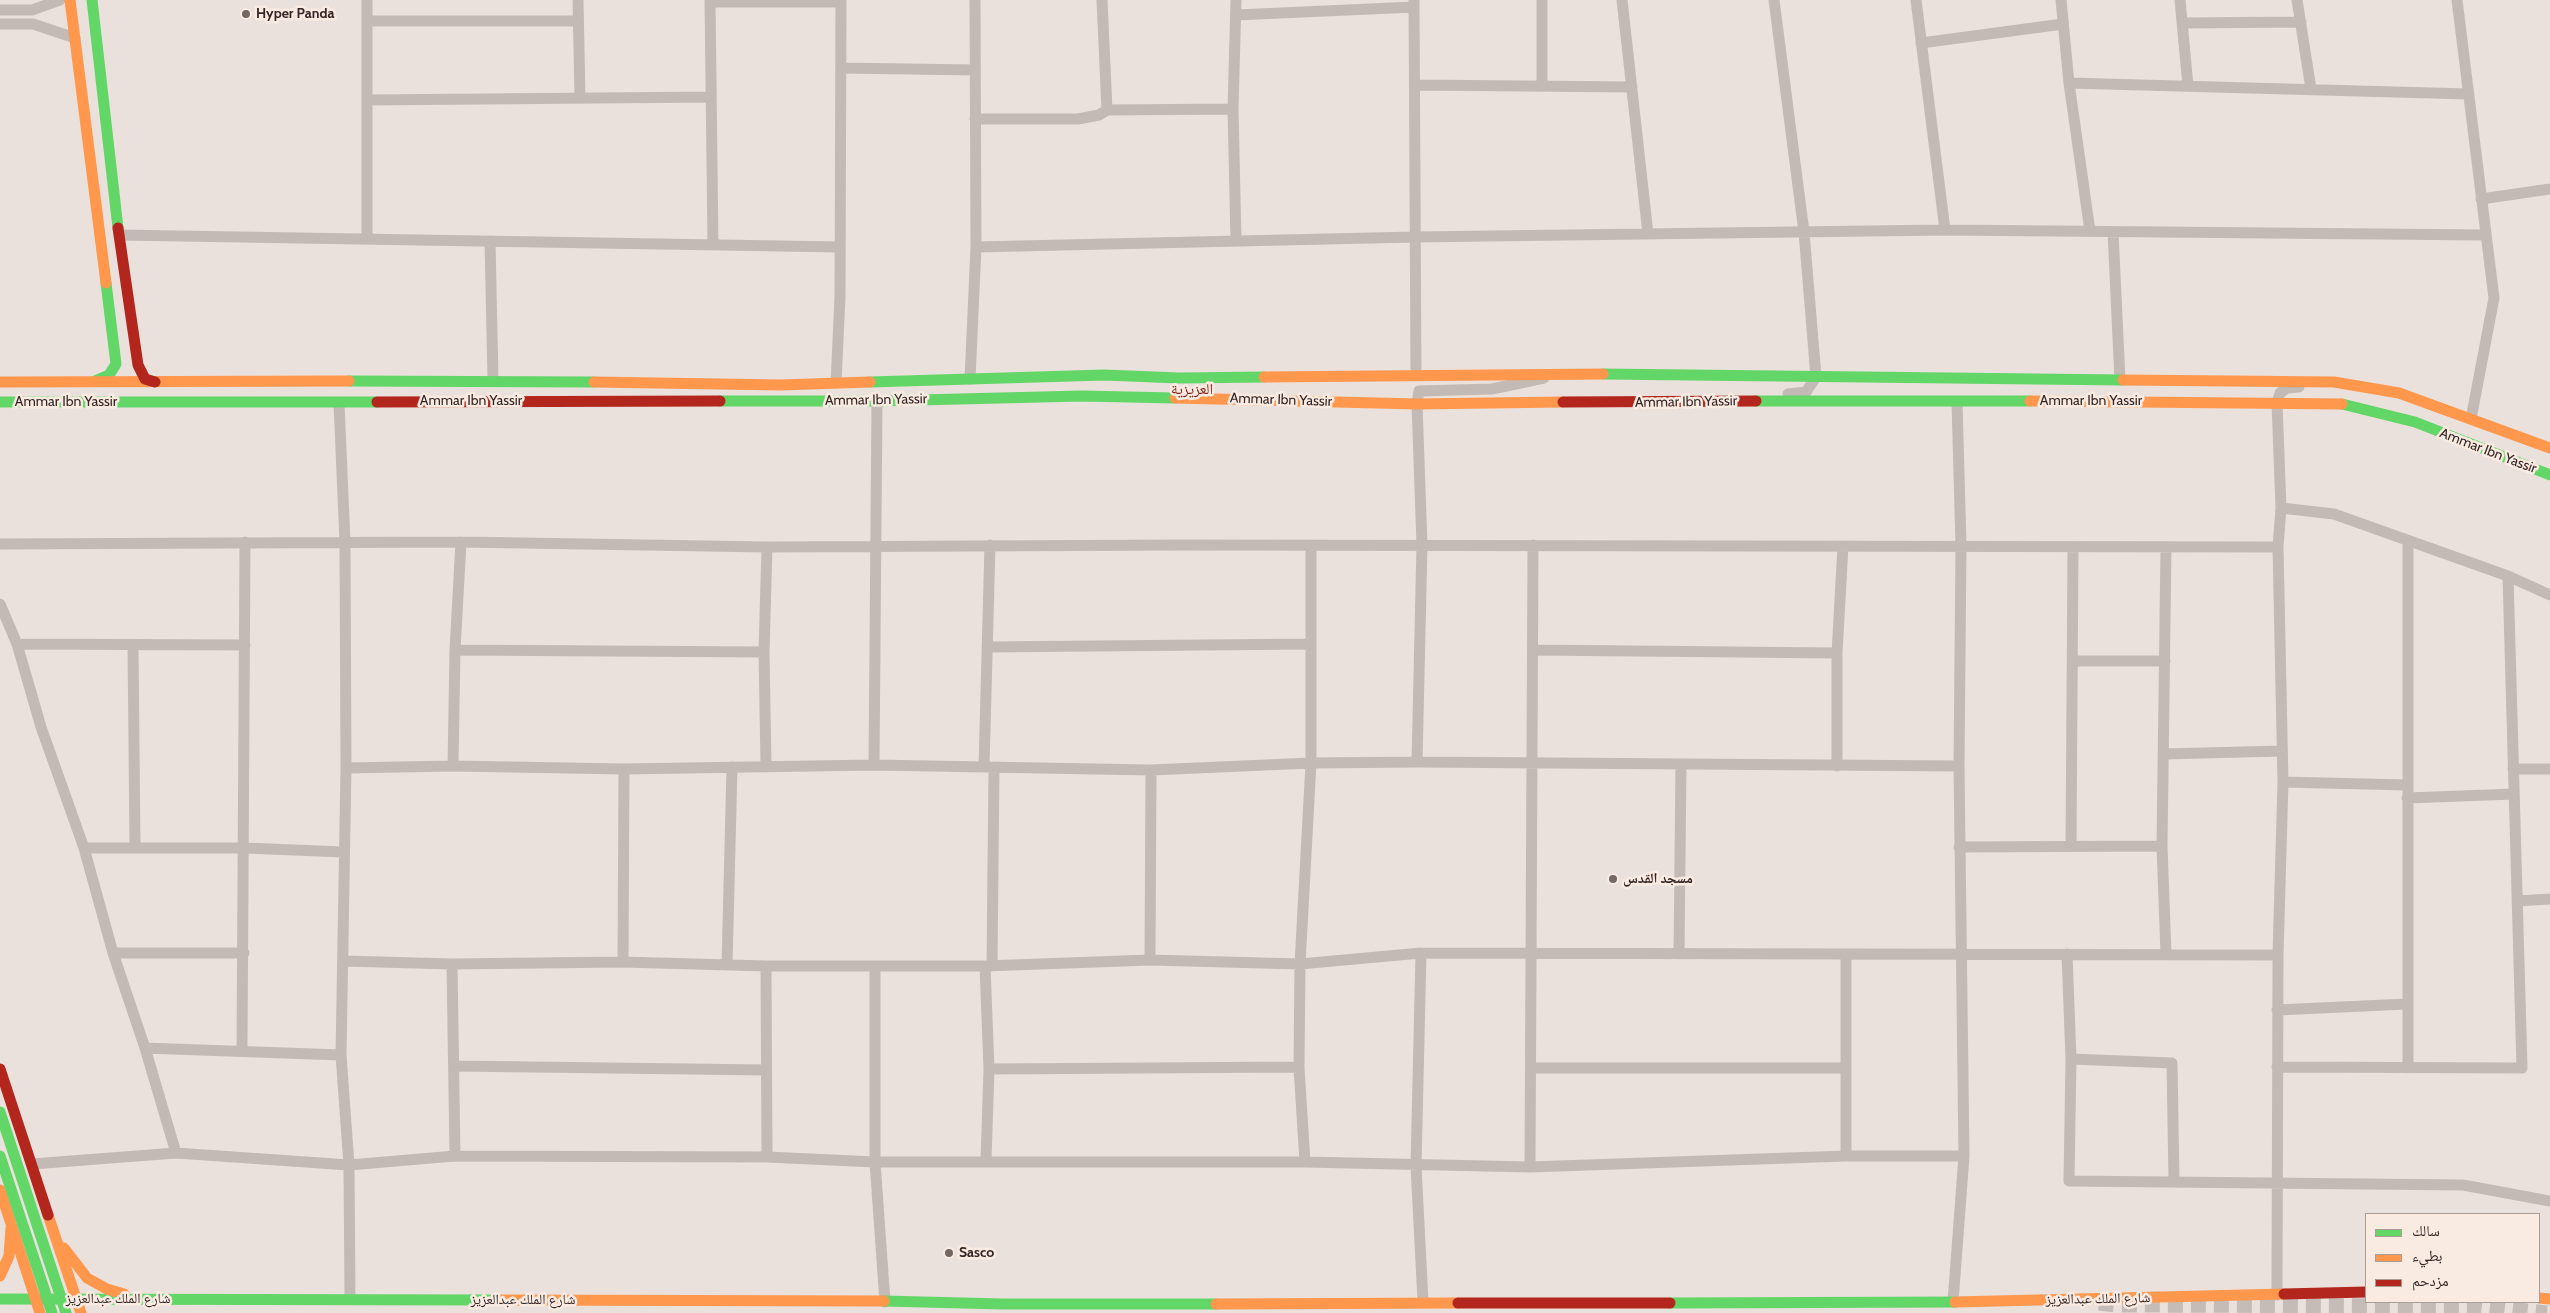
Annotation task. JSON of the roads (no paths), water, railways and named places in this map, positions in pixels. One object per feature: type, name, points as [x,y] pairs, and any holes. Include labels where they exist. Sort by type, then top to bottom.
[{"type":"street","points":[[0,10],[32,10],[60,0]]},
{"type":"street","points":[[70,0],[116,364],[109,375],[93,382]]},
{"type":"street","points":[[92,0],[119,236],[138,365],[145,379],[156,382]]},
{"type":"street","points":[[366,0],[367,239]]},
{"type":"street","points":[[578,0],[580,98]]},
{"type":"street","points":[[970,379],[976,247],[975,0]]},
{"type":"street","points":[[1102,0],[1107,110]]},
{"type":"street","points":[[1236,0],[1233,109],[1236,241]]},
{"type":"street","points":[[1542,0],[1542,86]]},
{"type":"street","points":[[1622,0],[1648,234]]},
{"type":"street","points":[[1720,402],[1806,392],[1816,377],[1804,232],[1774,0]]},
{"type":"street","points":[[1916,0],[1946,230]]},
{"type":"street","points":[[2061,0],[2069,83],[2090,231]]},
{"type":"street","points":[[2180,0],[2188,86]]},
{"type":"street","points":[[2298,0],[2311,89]]},
{"type":"street","points":[[2457,0],[2494,298],[2471,419]]},
{"type":"street","points":[[713,245],[710,1],[841,1],[840,247],[836,383]]},
{"type":"street","points":[[1236,15],[1414,3],[1416,374]]},
{"type":"street","points":[[367,21],[578,21]]},
{"type":"street","points":[[2182,23],[2301,22]]},
{"type":"street","points":[[0,24],[33,24],[74,38]]},
{"type":"street","points":[[1921,43],[2063,24]]},
{"type":"street","points":[[841,68],[975,70]]},
{"type":"street","points":[[2069,83],[2468,94]]},
{"type":"street","points":[[1415,85],[1632,87]]},
{"type":"street","points":[[367,100],[711,97]]},
{"type":"street","points":[[975,119],[1078,119],[1099,115],[1107,110],[1233,109]]},
{"type":"street","points":[[2481,199],[2550,189]]},
{"type":"street","points":[[976,247],[1415,237],[1946,230],[2486,235]]},
{"type":"street","points":[[2113,232],[2120,380]]},
{"type":"street","points":[[119,236],[840,247]]},
{"type":"street","points":[[490,241],[493,380]]},
{"type":"street","points":[[1417,762],[1422,545],[1417,404],[1419,391],[1492,388],[1569,373]]},
{"type":"street","name":"Ammar Ibn Yassir","points":[[0,382],[493,380],[781,385],[1104,375],[1179,378],[1569,373],[2243,380],[2345,384],[2399,393],[2550,448]]},
{"type":"street","points":[[0,389],[35,382]]},
{"type":"street","points":[[2277,1295],[2277,1010],[2283,782],[2278,547],[2281,508],[2277,404],[2280,393],[2287,388],[2345,384]]},
{"type":"street","name":"Ammar Ibn Yassir","points":[[0,402],[339,403],[414,400],[877,401],[1082,396],[1417,404],[2226,401],[2277,404],[2335,402],[2414,422],[2550,475]]},
{"type":"street","points":[[874,765],[877,401]]},
{"type":"street","points":[[1953,1302],[1964,1156],[1958,766],[1961,546],[1957,402]]},
{"type":"street","points":[[339,403],[345,542],[346,768],[343,852],[344,961],[341,1055],[349,1165],[350,1299]]},
{"type":"street","points":[[2281,508],[2334,514],[2508,576],[2550,594]]},
{"type":"street","points":[[2408,540],[2406,784],[2408,1068]]},
{"type":"street","points":[[242,1050],[245,848],[245,542]]},
{"type":"street","points":[[452,766],[455,650],[461,542]]},
{"type":"street","points":[[0,544],[461,542],[767,547],[1533,545],[2278,547]]},
{"type":"street","points":[[986,1160],[989,1069],[988,647],[990,545]]},
{"type":"street","points":[[1305,1162],[1299,1067],[1300,964],[1311,763],[1311,545]]},
{"type":"street","points":[[1530,1167],[1532,1068],[1533,545]]},
{"type":"street","points":[[1837,766],[1837,653],[1842,546]]},
{"type":"street","points":[[2072,846],[2073,546]]},
{"type":"street","points":[[766,765],[764,652],[767,547]]},
{"type":"street","points":[[2166,547],[2162,846],[2166,954]]},
{"type":"street","points":[[2277,1067],[2522,1068],[2508,576]]},
{"type":"street","points":[[0,604],[17,644],[41,728],[84,848],[113,953],[145,1048],[176,1153]]},
{"type":"street","points":[[17,644],[245,645]]},
{"type":"street","points":[[988,647],[1311,644]]},
{"type":"street","points":[[133,645],[135,848]]},
{"type":"street","points":[[455,650],[764,652]]},
{"type":"street","points":[[1533,650],[1837,653]]},
{"type":"street","points":[[2072,661],[2165,661]]},
{"type":"street","points":[[2163,754],[2282,751]]},
{"type":"street","points":[[346,768],[452,766],[624,769],[766,765],[874,765],[1151,770],[1311,763],[1417,762],[1958,766]]},
{"type":"street","points":[[1679,954],[1681,764]]},
{"type":"street","points":[[727,965],[732,767]]},
{"type":"street","points":[[623,962],[624,769]]},
{"type":"street","points":[[2513,769],[2550,769]]},
{"type":"street","points":[[1150,960],[1151,770]]},
{"type":"street","points":[[2283,782],[2406,784]]},
{"type":"street","points":[[2407,798],[2514,794]]},
{"type":"street","points":[[1959,847],[2162,846]]},
{"type":"street","points":[[84,848],[245,848],[343,852]]},
{"type":"street","points":[[2517,900],[2550,899]]},
{"type":"street","points":[[113,953],[244,953]]},
{"type":"street","points":[[344,961],[452,964],[623,962],[875,967],[989,966],[1150,960],[1300,964],[1421,953],[2278,955]]},
{"type":"street","points":[[1421,953],[1416,1166],[1423,1301]]},
{"type":"street","points":[[1846,954],[1846,1156]]},
{"type":"street","points":[[2067,954],[2070,1059],[2069,1181],[2174,1181],[2276,1185],[2463,1185],[2550,1201]]},
{"type":"street","points":[[452,964],[455,1156]]},
{"type":"street","points":[[766,966],[767,1158]]},
{"type":"street","points":[[875,967],[875,1162],[885,1302]]},
{"type":"street","points":[[2277,1010],[2408,1004]]},
{"type":"street","points":[[145,1048],[341,1055]]},
{"type":"street","points":[[2070,1059],[2172,1063],[2174,1181]]},
{"type":"street","points":[[455,1066],[766,1070]]},
{"type":"street","points":[[989,1069],[1299,1067]]},
{"type":"street","points":[[0,1068],[81,1313]]},
{"type":"street","points":[[1532,1068],[1846,1068]]},
{"type":"street","points":[[0,1112],[66,1313]]},
{"type":"street","points":[[32,1164],[176,1153],[349,1165],[455,1156],[767,1158],[875,1162],[986,1160],[1305,1162],[1416,1166],[1530,1167],[1846,1156],[1964,1156]]},
{"type":"street","points":[[0,1156],[52,1313]]},
{"type":"street","points":[[0,1191],[40,1313]]},
{"type":"street","points":[[0,1276],[9,1256],[11,1224]]},
{"type":"street","points":[[53,1229],[70,1260],[87,1278],[107,1289],[145,1299]]},
{"type":"street","name":"شارع الملك عبدالعزيز","points":[[0,1299],[885,1302],[1953,1302],[2365,1292]]},
{"type":"tunnel","points":[[2099,1303],[2115,1305],[2479,1306],[2547,1313]]},
{"type":"place","name":"Hyper Panda","points":[[246,14]]},
{"type":"place","name":"مسجد القدس","points":[[1613,879]]},
{"type":"place","name":"Sasco","points":[[949,1253]]},
{"type":"district","name":"العزيزية","points":[[1192,390]]}]
